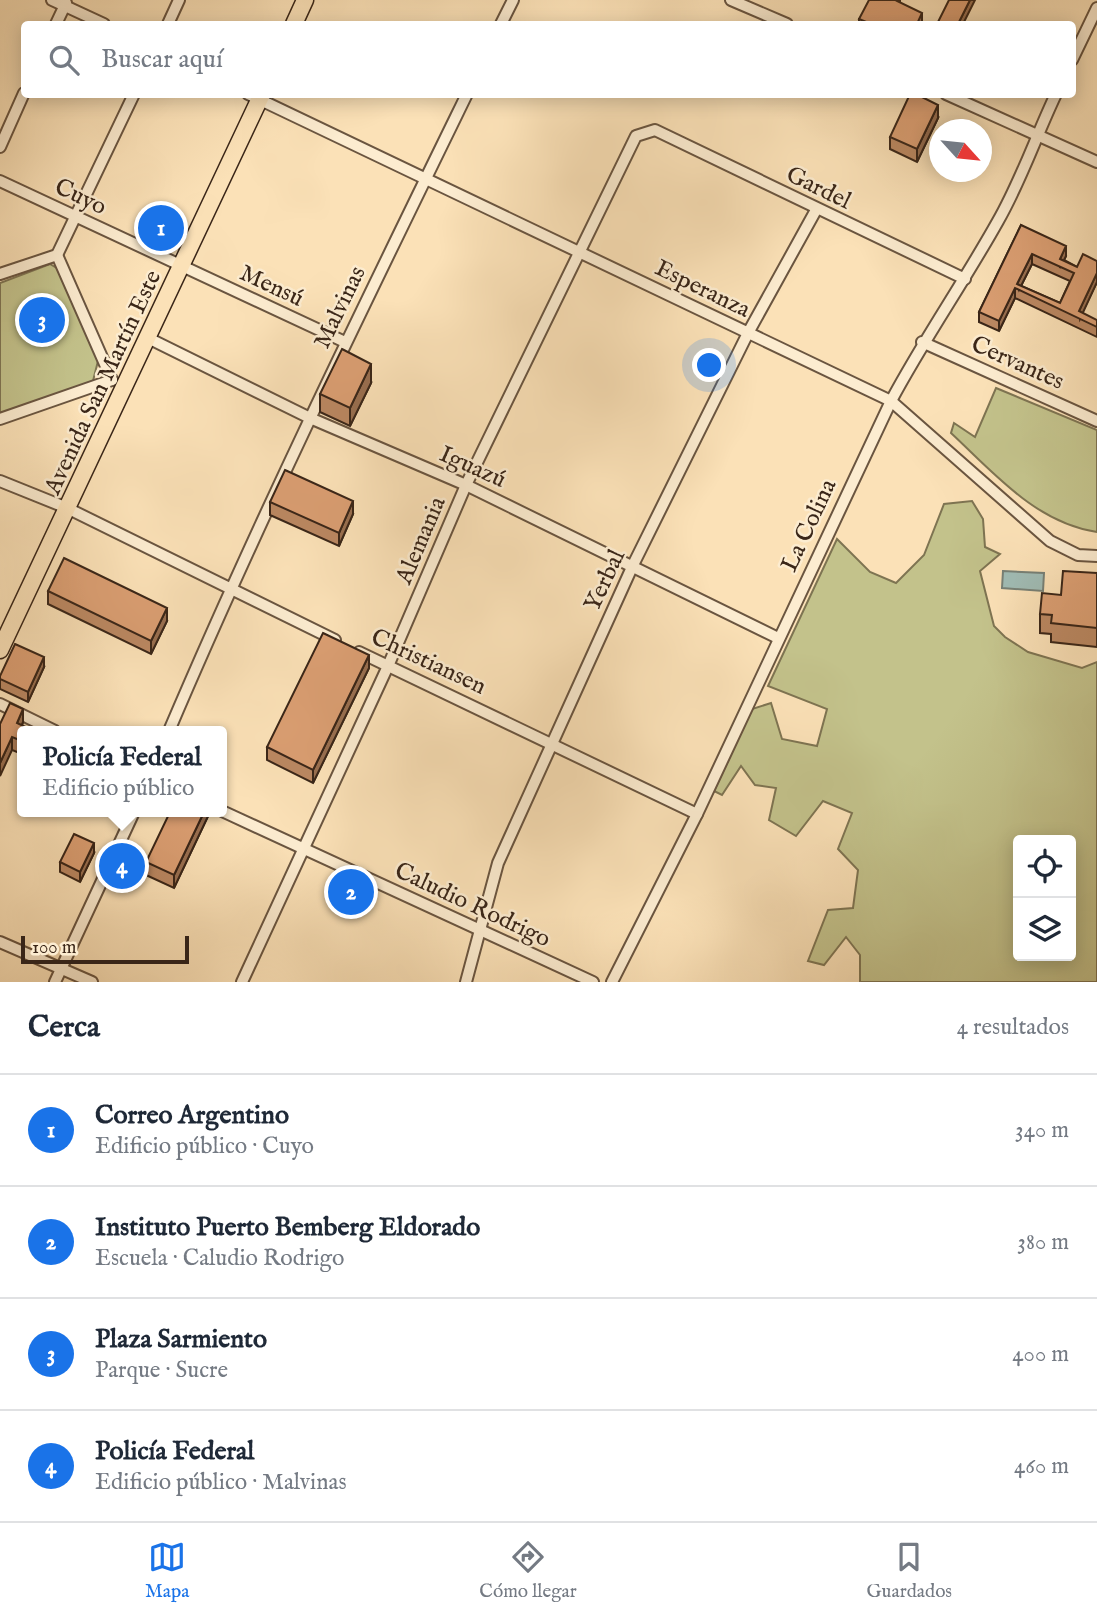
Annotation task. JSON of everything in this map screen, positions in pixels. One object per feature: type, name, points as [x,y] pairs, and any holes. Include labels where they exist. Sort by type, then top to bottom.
[{"type":"main road","points":[[295,21],[305,0]]},
{"type":"main road","name":"Avenida San Martín Este","points":[[0,650],[67,508],[118,383],[148,338],[256,98]]},
{"type":"street","points":[[52,0],[66,3],[99,21]]},
{"type":"street","points":[[170,21],[180,0]]},
{"type":"street","points":[[502,21],[513,0]]},
{"type":"street","points":[[731,0],[780,21]]},
{"type":"street","points":[[57,21],[66,3]]},
{"type":"street","points":[[1076,54],[1097,8]]},
{"type":"street","points":[[0,147],[22,98]]},
{"type":"street","points":[[0,274],[57,256],[132,98]]},
{"type":"street","name":"Esperanza","points":[[261,98],[425,181],[891,401],[1050,541],[1077,555],[1097,556]]},
{"type":"street","name":"Malvinas","points":[[171,726],[230,588],[345,342],[465,98]]},
{"type":"street","points":[[955,98],[1097,162]]},
{"type":"street","name":"La Colina","points":[[612,982],[697,814],[891,401],[922,342],[965,279],[1000,218],[1054,98]]},
{"type":"street","name":"Gardel","points":[[655,130],[965,279]]},
{"type":"street","name":"Alemania","points":[[242,982],[388,666],[466,485],[636,136],[655,130]]},
{"type":"street","name":"Cuyo","points":[[0,181],[181,267]]},
{"type":"street","name":"Yerbal","points":[[466,982],[498,863],[633,565],[748,333],[816,209]]},
{"type":"street","points":[[0,419],[118,383],[57,256]]},
{"type":"street","name":"Mensú","points":[[181,267],[345,342]]},
{"type":"street","name":"Iguazú","points":[[148,338],[310,418],[466,485],[778,638]]},
{"type":"street","name":"Cervantes","points":[[922,342],[1097,421]]},
{"type":"street","name":"Christiansen","points":[[0,481],[67,508],[697,814]]},
{"type":"street","points":[[0,704],[45,726]]},
{"type":"street","name":"Caludio Rodrigo","points":[[227,813],[593,982]]},
{"type":"street","points":[[55,982],[132,817]]},
{"type":"street","points":[[0,942],[92,982]]},
{"type":"shaded area","points":[[50,264],[65,273],[99,357],[93,381],[0,416],[0,283]]},
{"type":"shaded area","points":[[996,388],[1097,430],[1097,532],[1075,527],[1035,507],[1000,480],[951,433],[954,423],[975,437]]},
{"type":"shaded area","points":[[972,501],[983,519],[985,547],[1000,554],[980,571],[994,626],[1028,652],[1082,668],[1097,662],[1097,982],[860,982],[860,955],[846,937],[824,965],[808,961],[828,910],[853,908],[858,870],[838,849],[852,813],[823,801],[796,836],[769,820],[776,788],[755,785],[741,766],[722,795],[714,791],[752,709],[771,703],[782,739],[817,746],[827,709],[768,686],[837,539],[870,572],[896,583],[924,555],[944,504]]},
{"type":"water","points":[[1003,571],[1044,573],[1043,591],[1002,588]]},
{"type":"building","points":[[869,0],[898,0],[922,13],[918,21],[859,19]]},
{"type":"building","points":[[949,0],[970,0],[960,21],[938,21]]},
{"type":"building","points":[[908,98],[924,98],[938,105],[917,149],[890,137]]},
{"type":"building","points":[[1021,225],[1066,246],[1060,259],[1077,267],[1083,254],[1097,261],[1097,273],[1079,311],[1097,320],[1097,327],[1015,288],[999,321],[979,312]],"holes":[[[1032,254],[1074,273],[1060,303],[1017,284]]]},
{"type":"building","points":[[342,349],[371,364],[350,408],[320,394]]},
{"type":"building","points":[[285,470],[353,501],[339,533],[270,502]]},
{"type":"building","points":[[64,558],[167,608],[151,641],[48,591]]},
{"type":"building","points":[[1063,571],[1097,573],[1097,628],[1051,623],[1052,615],[1040,614],[1042,593],[1061,595]]},
{"type":"building","points":[[323,633],[369,655],[313,770],[267,747]]},
{"type":"building","points":[[15,644],[44,657],[28,692],[0,679]]},
{"type":"building","points":[[10,703],[23,709],[17,723],[23,726],[17,726],[17,739],[12,737],[0,763],[0,724]]},
{"type":"building","points":[[168,817],[202,817],[174,875],[146,862]]},
{"type":"building","points":[[74,834],[94,843],[80,872],[60,862]]},
{"type":"place","name":"Correo Argentino","points":[[161,228]]},
{"type":"place","name":"Plaza Sarmiento","points":[[42,320]]},
{"type":"place","name":"Policía Federal","points":[[122,866]]},
{"type":"place","name":"Instituto Puerto Bemberg Eldorado","points":[[351,892]]}]
